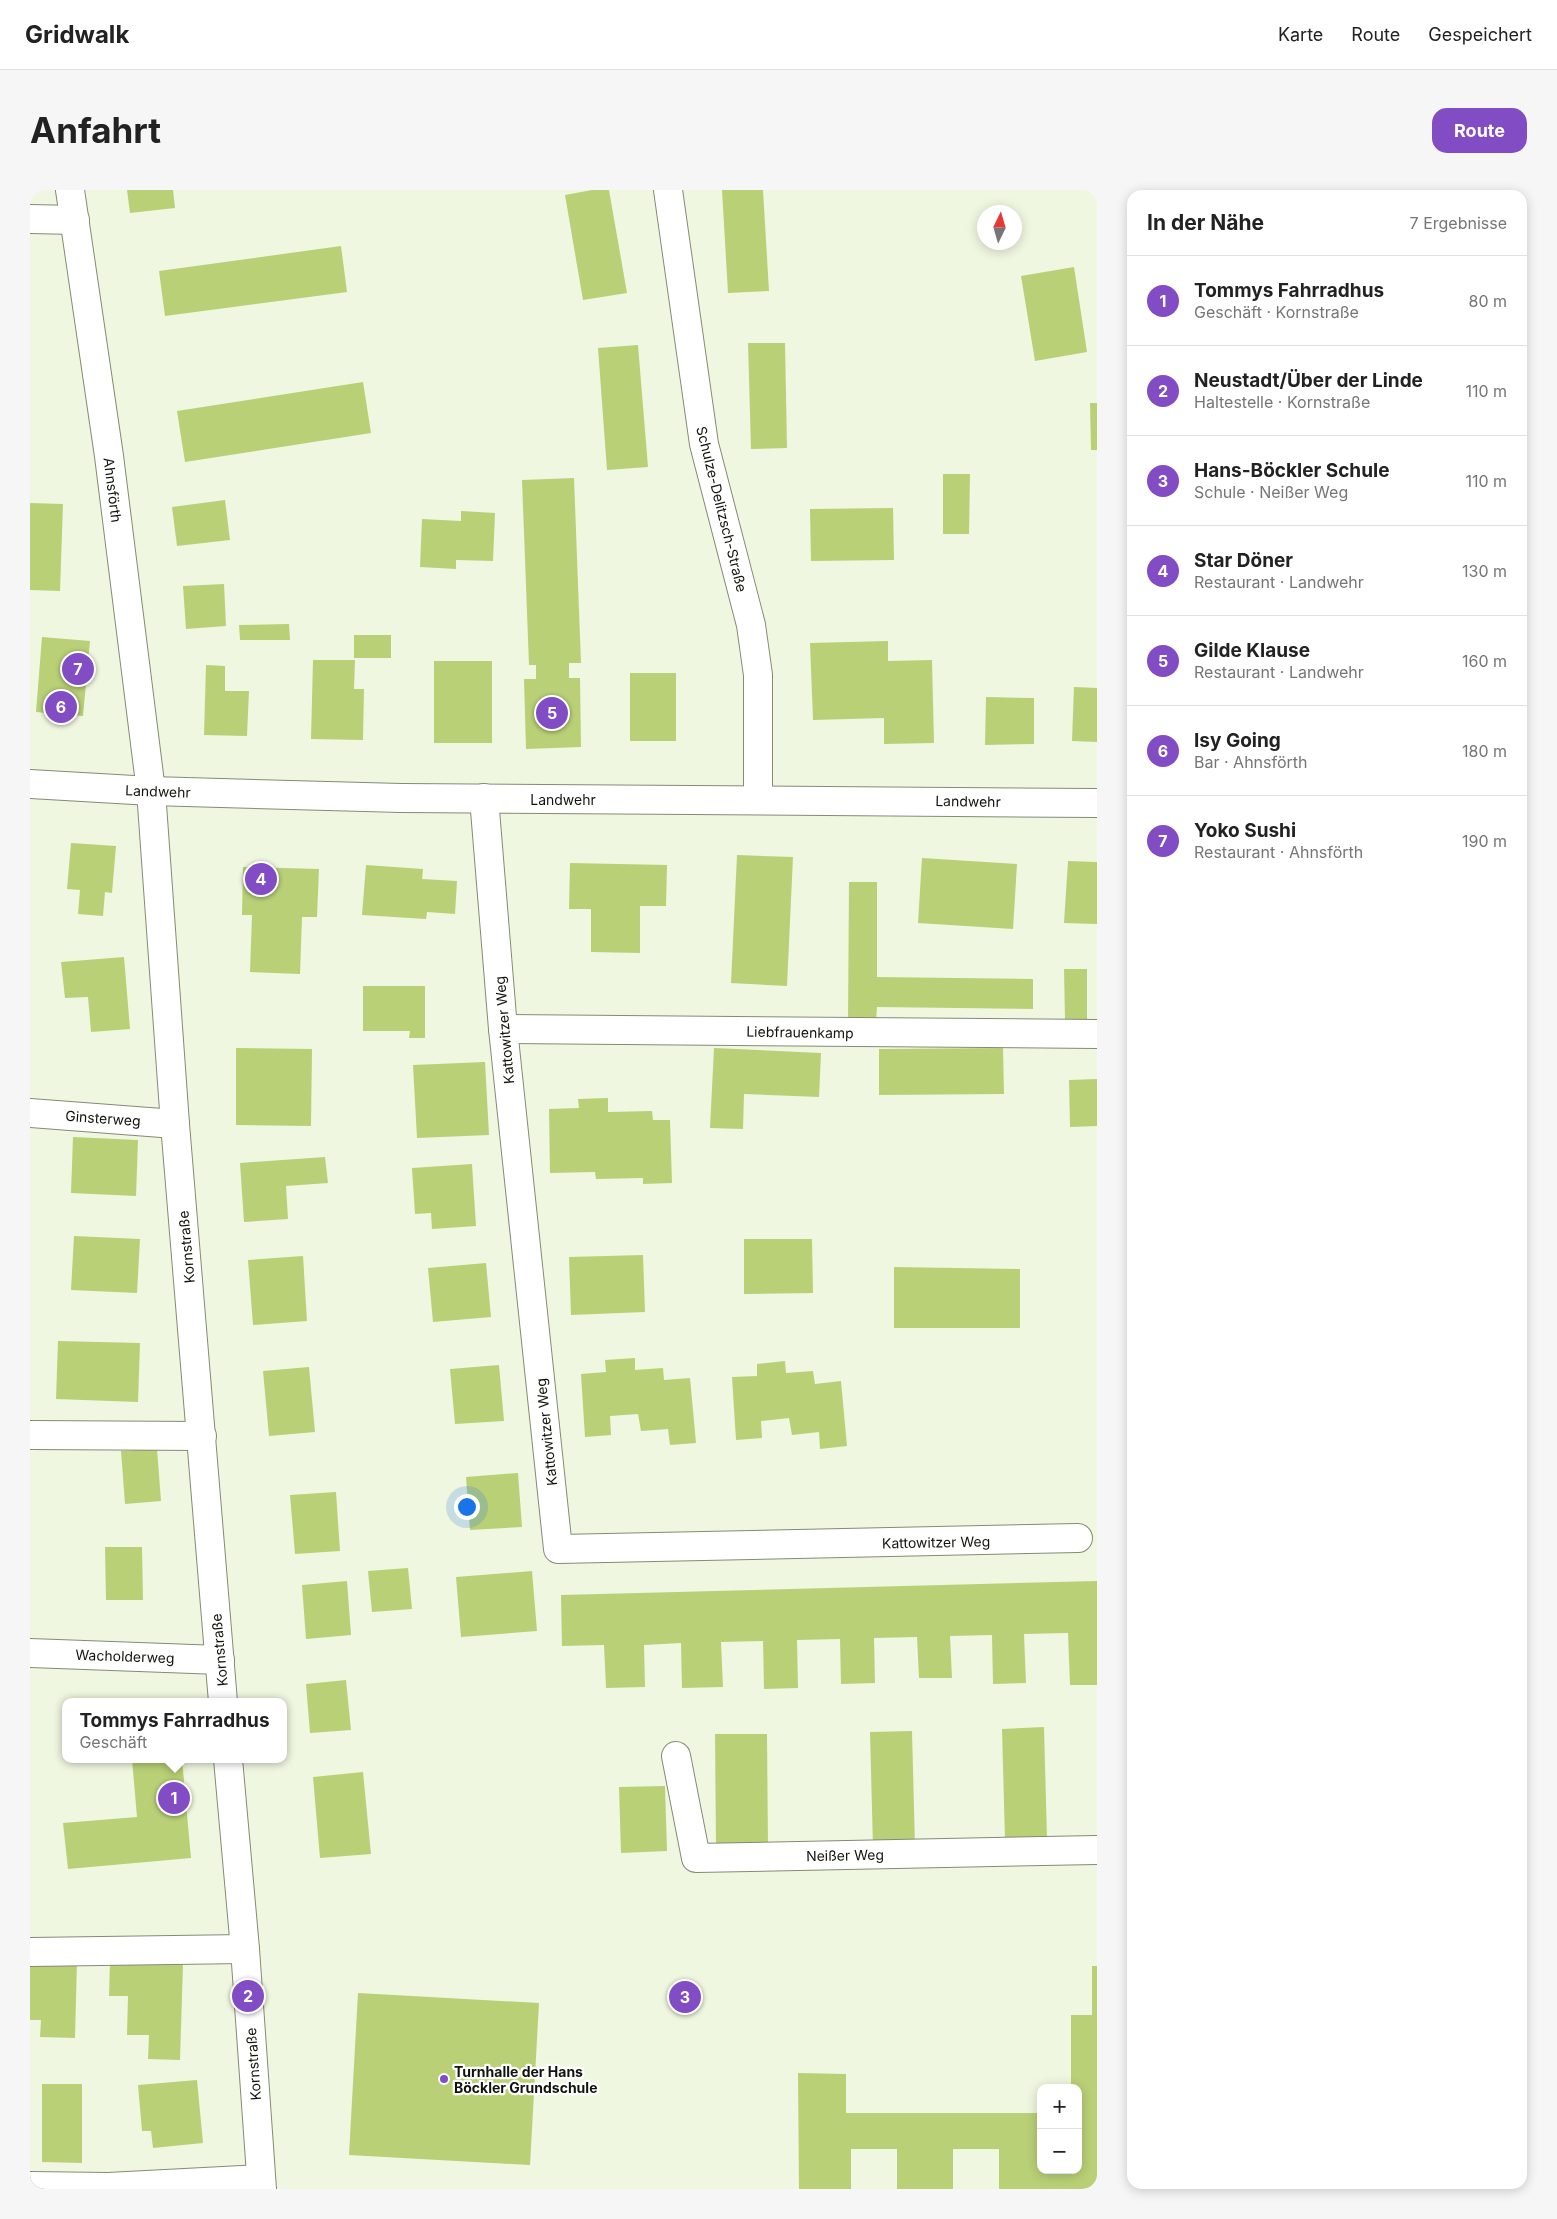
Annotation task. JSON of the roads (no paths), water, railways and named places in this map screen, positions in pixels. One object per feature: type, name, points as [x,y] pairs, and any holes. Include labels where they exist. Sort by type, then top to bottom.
[{"type":"street","name":"Ahnsförth","points":[[70,190],[109,456],[151,791]]},
{"type":"street","name":"Schulze-Delitzsch-Straße","points":[[668,190],[704,444],[751,625],[758,675],[758,799]]},
{"type":"street","points":[[30,219],[75,220]]},
{"type":"street","name":"Landwehr","points":[[30,784],[151,791],[484,798],[1097,803]]},
{"type":"street","name":"Kornstraße","points":[[151,791],[223,1698]]},
{"type":"street","name":"Kattowitzer Weg","points":[[484,798],[503,1029],[558,1549],[1078,1538]]},
{"type":"street","name":"Liebfrauenkamp","points":[[503,1029],[1097,1034]]},
{"type":"street","name":"Ginsterweg","points":[[30,1113],[176,1124]]},
{"type":"street","points":[[30,1435],[202,1436]]},
{"type":"street","name":"Wacholderweg","points":[[30,1653],[220,1660]]},
{"type":"street","name":"Neißer Weg","points":[[676,1756],[696,1858],[1097,1850]]},
{"type":"street","name":"Kornstraße","points":[[228,1763],[245,1949],[261,2184]]},
{"type":"street","points":[[30,1952],[245,1949]]},
{"type":"street","points":[[30,2186],[108,2187],[261,2184]]},
{"type":"place","name":"Yoko Sushi","points":[[78,669]]},
{"type":"place","name":"Isy Going","points":[[61,707]]},
{"type":"place","name":"Gilde Klause","points":[[552,713]]},
{"type":"place","name":"Star Döner","points":[[261,879]]},
{"type":"place","name":"Tommys Fahrradhus","points":[[174,1798]]},
{"type":"place","name":"Neustadt/Über der Linde","points":[[248,1996]]},
{"type":"place","name":"Hans-Böckler Schule","points":[[685,1997]]},
{"type":"place","name":"Turnhalle der Hans Böckler Grundschule","points":[[444,2079]]}]
